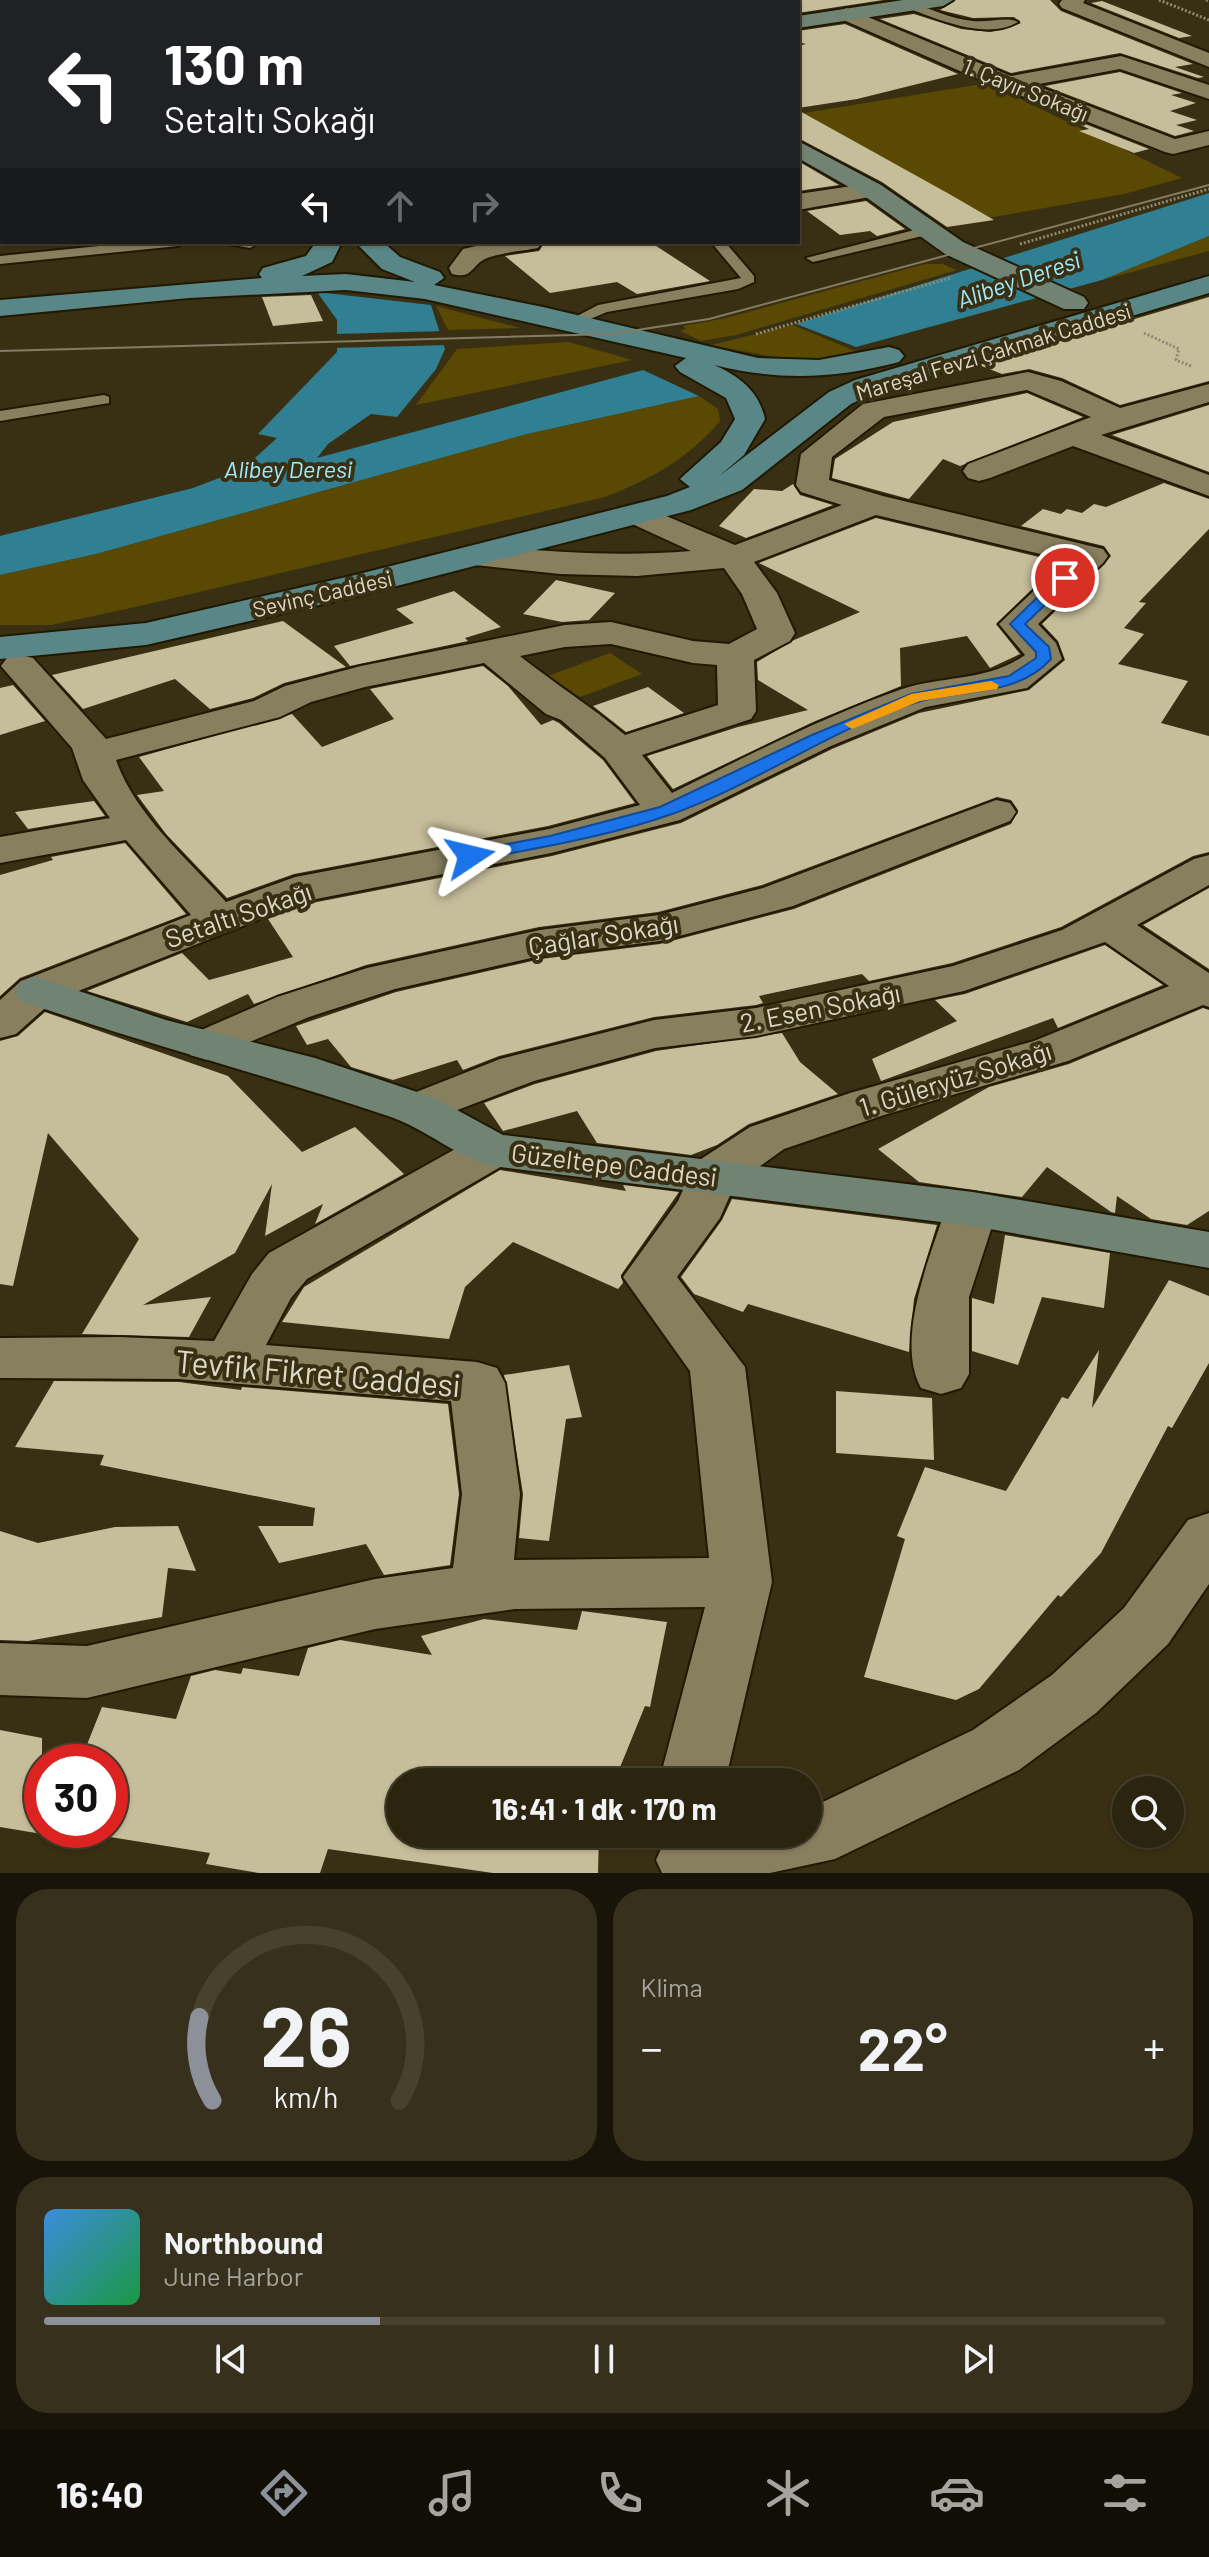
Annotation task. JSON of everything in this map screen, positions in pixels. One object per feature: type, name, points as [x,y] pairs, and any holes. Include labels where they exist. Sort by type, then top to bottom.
[{"type":"main road","points":[[800,21],[842,7],[882,9],[909,5],[942,8]]},
{"type":"main road","points":[[800,149],[872,190],[926,231],[959,264],[1067,300],[1079,309],[1038,328],[1028,339]]},
{"type":"main road","points":[[0,321],[285,272],[322,252],[327,268],[351,269],[369,263],[373,247],[412,272],[611,334],[719,379],[736,390],[749,409],[750,419],[743,432],[717,464],[640,515]]},
{"type":"main road","name":"Mareşal Fevzi Çakmak Caddesi","points":[[611,334],[723,361],[819,369],[869,362],[1067,300],[1209,268]]},
{"type":"main road","points":[[189,290],[346,282],[413,289],[543,315]]},
{"type":"main road","name":"Mareşal Fevzi Çakmak Caddesi","points":[[640,515],[708,494],[731,483],[840,398],[866,386],[1209,284]]},
{"type":"main road","points":[[0,308],[123,299]]},
{"type":"main road","name":"Sevinç Caddesi","points":[[7,662],[146,634],[640,515]]},
{"type":"main road","name":"Güzeltepe Caddesi","points":[[37,991],[150,1030],[298,1069],[418,1109],[492,1150],[713,1175],[971,1211],[1209,1250]]},
{"type":"street","points":[[1075,0],[1069,4],[1209,61]]},
{"type":"street","name":"1. Çayır Sokağı","points":[[842,7],[1010,83],[1173,147],[1209,138]]},
{"type":"street","points":[[1010,83],[1121,62],[1209,92]]},
{"type":"street","points":[[1068,72],[1113,88]]},
{"type":"street","points":[[800,202],[872,190]]},
{"type":"street","points":[[462,268],[472,255],[514,244]]},
{"type":"street","points":[[873,504],[812,485],[817,454],[874,410],[1028,381],[1050,387],[1117,418]]},
{"type":"street","points":[[979,471],[1075,436],[1202,381]]},
{"type":"street","points":[[1075,436],[1209,486]]},
{"type":"street","points":[[475,555],[560,564],[637,566],[733,557],[770,546],[873,504]]},
{"type":"street","name":"Setaltı Sokağı","points":[[37,991],[295,890],[551,841],[666,811],[817,738],[917,697],[1014,680],[1044,659],[1043,651],[1017,624],[1091,556],[873,504]]},
{"type":"street","points":[[93,754],[267,709],[298,694],[361,677],[565,636],[602,633],[693,652],[735,655],[777,633],[759,593],[733,557],[640,515]]},
{"type":"street","points":[[490,650],[559,706],[575,712],[619,750],[666,811]]},
{"type":"street","points":[[619,750],[737,711],[735,655]]},
{"type":"street","points":[[7,662],[91,745],[103,780],[136,826],[218,919]]},
{"type":"street","name":"Çağlar Sokağı","points":[[207,1045],[293,1007],[383,978],[540,943],[660,928],[778,897],[996,812]]},
{"type":"street","points":[[0,850],[136,826]]},
{"type":"street","name":"2. Esen Sokağı","points":[[418,1109],[517,1070],[654,1034],[756,1022],[964,977],[1078,939],[1209,868]]},
{"type":"street","points":[[1107,924],[1206,991]]},
{"type":"street","points":[[0,1024],[37,991]]},
{"type":"street","name":"1. Güleryüz Sokağı","points":[[713,1175],[767,1138],[867,1104],[1051,1051],[1206,991]]},
{"type":"street","points":[[229,1362],[271,1287],[288,1266],[492,1150]]},
{"type":"street","points":[[696,1768],[742,1582],[717,1367],[649,1277],[702,1206],[713,1175]]},
{"type":"street","points":[[941,1374],[942,1297],[971,1211]]},
{"type":"street","name":"Tevfik Fikret Caddesi","points":[[0,1358],[72,1354],[229,1362],[477,1383],[491,1494],[481,1589]]},
{"type":"street","points":[[689,1856],[835,1829],[996,1750],[1074,1694],[1146,1626],[1209,1537]]},
{"type":"street","points":[[0,1669],[87,1672],[375,1604],[515,1584],[742,1582]]},
{"type":"lane","points":[[942,8],[986,12],[1013,22],[973,27],[942,8]]},
{"type":"lane","points":[[813,258],[926,231]]},
{"type":"lane","points":[[0,260],[158,244]]},
{"type":"lane","points":[[571,323],[603,308],[738,285],[749,279],[720,244]]},
{"type":"lane","points":[[0,416],[104,400]]},
{"type":"path","points":[[1159,0],[1209,20]]},
{"type":"path","points":[[1016,245],[1209,189]]},
{"type":"path","points":[[753,335],[959,264]]},
{"type":"path","points":[[1106,317],[1179,349],[1176,360],[1202,381]]},
{"type":"shaded area","points":[[988,83],[1182,178],[1124,194],[988,218],[804,113]]},
{"type":"shaded area","points":[[1209,236],[1209,251],[1102,280]]},
{"type":"shaded area","points":[[925,264],[942,264],[957,270],[736,335],[701,341],[680,331],[686,329],[683,326],[726,318]]},
{"type":"shaded area","points":[[436,306],[520,328],[448,330]]},
{"type":"shaded area","points":[[793,325],[855,351],[820,359],[801,359],[711,345]]},
{"type":"shaded area","points":[[569,342],[632,360],[416,405],[457,349]]},
{"type":"shaded area","points":[[699,396],[718,409],[720,421],[708,434],[668,466],[605,497],[51,625],[0,625],[0,575],[96,554],[527,434]]},
{"type":"shaded area","points":[[610,653],[642,674],[580,697],[548,676]]},
{"type":"water","name":"Alibey Deresi","points":[[1209,193],[1209,236],[1102,280],[856,347],[796,324]]},
{"type":"water","name":"Alibey Deresi","points":[[317,292],[431,305],[445,349],[436,369],[397,417],[371,414],[328,444],[317,458],[643,370],[699,396],[527,434],[96,554],[0,575],[0,536],[193,488],[227,475],[255,458],[277,438],[258,434],[337,352],[337,320]]},
{"type":"pier","points":[[445,331],[449,345],[333,348],[335,334]]},
{"type":"building","points":[[800,0],[883,0],[800,13]]},
{"type":"building","points":[[956,0],[1050,0],[1061,11],[1193,64],[1175,67],[1204,77],[1198,78],[1120,53],[1011,73],[880,19],[914,14],[961,29],[991,32],[1021,23],[1014,17],[973,18],[940,10]]},
{"type":"building","points":[[1102,1],[1192,36],[1179,38],[1091,3]]},
{"type":"building","points":[[845,24],[958,74],[857,99],[800,108],[800,46],[806,44],[800,42],[800,31]]},
{"type":"building","points":[[1120,72],[1182,93],[1171,95],[1196,103],[1170,111],[1197,120],[1176,125],[1194,131],[1175,136],[1045,86]]},
{"type":"building","points":[[800,111],[994,220],[947,227],[882,182],[800,139]]},
{"type":"building","points":[[1052,111],[1149,149],[1134,153],[1079,131],[1089,129]]},
{"type":"building","points":[[800,162],[839,185],[800,191]]},
{"type":"building","points":[[866,201],[905,229],[877,236],[870,231],[840,235],[807,211]]},
{"type":"building","points":[[544,244],[653,244],[710,281],[637,294],[617,282],[550,293],[505,256],[539,251]]},
{"type":"building","points":[[311,295],[323,321],[273,326],[262,297]]},
{"type":"building","points":[[1209,297],[1209,381],[1120,405],[1062,378],[1029,369],[1002,374],[979,365]]},
{"type":"building","points":[[1027,393],[1083,417],[960,466],[943,459],[909,499],[832,478],[835,459],[893,422]]},
{"type":"building","points":[[1209,405],[1209,472],[1112,435]]},
{"type":"building","points":[[1164,483],[1209,499],[1209,529],[1139,602],[1146,603],[1124,628],[1144,634],[1118,664],[1188,681],[1161,723],[1209,736],[1209,852],[1193,856],[1061,927],[952,963],[869,981],[862,974],[759,996],[763,1003],[756,1005],[654,1017],[499,1056],[463,1070],[457,1060],[393,1080],[351,1067],[328,1039],[307,1045],[296,1026],[396,992],[541,959],[660,944],[794,909],[1011,824],[1018,810],[1011,800],[997,797],[762,885],[658,912],[539,927],[366,965],[254,1004],[248,994],[187,1022],[87,991],[182,953],[209,980],[293,957],[268,919],[307,904],[552,856],[681,823],[832,749],[919,713],[1029,690],[1065,660],[1058,641],[1042,624],[1111,556],[1104,546],[1021,526],[1043,509],[1061,514],[1067,509],[1082,513],[1094,504],[1106,507]]},
{"type":"building","points":[[793,484],[800,495],[833,505],[746,538],[719,526],[754,489],[782,491]]},
{"type":"building","points":[[876,518],[1060,562],[996,624],[1020,654],[990,668],[967,636],[900,648],[901,686],[813,722],[673,789],[647,756],[738,727],[808,710],[758,680],[757,662],[794,640],[860,612],[759,563]]},
{"type":"building","points":[[556,580],[615,593],[589,620],[562,622],[523,614]]},
{"type":"building","points":[[454,591],[501,627],[465,638],[468,641],[350,666],[334,646],[414,623],[396,609]]},
{"type":"building","points":[[283,621],[346,667],[284,683],[253,698],[210,709],[175,679],[83,709],[52,675]]},
{"type":"building","points":[[483,666],[508,686],[541,725],[553,720],[559,723],[603,760],[635,803],[548,826],[294,874],[227,898],[166,834],[137,795],[164,791],[139,757],[292,714],[322,747],[394,719],[370,689]]},
{"type":"building","points":[[13,685],[45,721],[0,735],[0,688]]},
{"type":"building","points":[[648,687],[684,713],[626,732],[593,706]]},
{"type":"building","points":[[94,801],[105,816],[28,829],[15,812]]},
{"type":"building","points":[[125,843],[186,914],[20,978],[0,996],[0,875],[53,860],[51,857]]},
{"type":"building","points":[[1209,888],[1209,969],[1143,925]]},
{"type":"building","points":[[1105,945],[1163,985],[1058,1028],[1053,1018],[881,1081],[872,1059],[957,1021],[935,1000],[965,994]]},
{"type":"building","points":[[1203,1008],[1209,1010],[1209,1211],[1187,1225],[1151,1219],[1117,1196],[1115,1213],[1111,1212],[1047,1167],[1022,1197],[919,1182],[878,1149],[989,1087],[1069,1064]]},
{"type":"building","points":[[45,1012],[228,1076],[302,1152],[355,1127],[404,1174],[315,1224],[323,1204],[265,1236],[272,1184],[235,1253],[143,1305],[211,1297],[189,1337],[82,1334],[139,1239],[48,1133],[13,1286],[0,1284],[0,1041],[18,1036]]},
{"type":"building","points":[[782,1033],[800,1062],[838,1094],[749,1124],[717,1145],[691,1155],[597,1143],[577,1111],[503,1131],[484,1103],[535,1084],[656,1051]]},
{"type":"building","points":[[500,1170],[626,1191],[623,1185],[679,1192],[621,1275],[623,1283],[618,1289],[513,1242],[465,1287],[449,1339],[282,1322],[304,1287]]},
{"type":"building","points":[[732,1199],[937,1225],[914,1299],[909,1352],[748,1304],[743,1312],[694,1294],[681,1277],[722,1220]]},
{"type":"building","points":[[1005,1235],[1110,1253],[1104,1308],[1042,1297],[1018,1365],[972,1351],[972,1298],[994,1304]]},
{"type":"building","points":[[1169,1280],[1209,1296],[1209,1363],[1172,1428],[1168,1426],[1101,1553],[1061,1597],[1058,1595],[979,1689],[956,1700],[864,1677],[905,1539],[897,1536],[925,1467],[1006,1491],[1062,1397],[1068,1399],[1099,1350],[1092,1408]]},
{"type":"building","points":[[569,1365],[582,1417],[566,1419],[549,1541],[519,1538],[523,1494],[504,1375]]},
{"type":"building","points":[[54,1381],[179,1382],[241,1390],[242,1387],[448,1404],[459,1494],[450,1565],[384,1575],[366,1544],[279,1563],[258,1526],[313,1526],[315,1508],[100,1465],[104,1455],[15,1447]]},
{"type":"building","points":[[836,1391],[932,1398],[934,1460],[836,1453]]},
{"type":"building","points":[[178,1526],[196,1571],[168,1568],[162,1617],[28,1641],[0,1640],[0,1531],[38,1543],[115,1527]]},
{"type":"building","points":[[582,1611],[667,1622],[650,1707],[645,1706],[620,1768],[386,1768],[386,1848],[599,1848],[598,1873],[493,1873],[328,1849],[320,1873],[259,1873],[206,1864],[210,1853],[128,1840],[128,1744],[87,1744],[102,1707],[176,1719],[191,1676],[215,1670],[241,1674],[243,1668],[299,1676],[308,1648],[340,1640],[432,1655],[421,1636],[484,1619],[577,1630]]},
{"type":"building","points":[[0,1730],[42,1738],[42,1744],[24,1744],[24,1831],[0,1827]]},
{"type":"tram line","points":[[0,351],[611,334],[709,319],[1209,185]]},
{"type":"slow traffic","points":[[852,724],[917,697],[991,685]]},
{"type":"route","points":[[470,856],[551,841],[666,811],[817,738],[917,697],[1014,680],[1037,668],[1044,659],[1043,651],[1017,624],[1065,578]]}]
